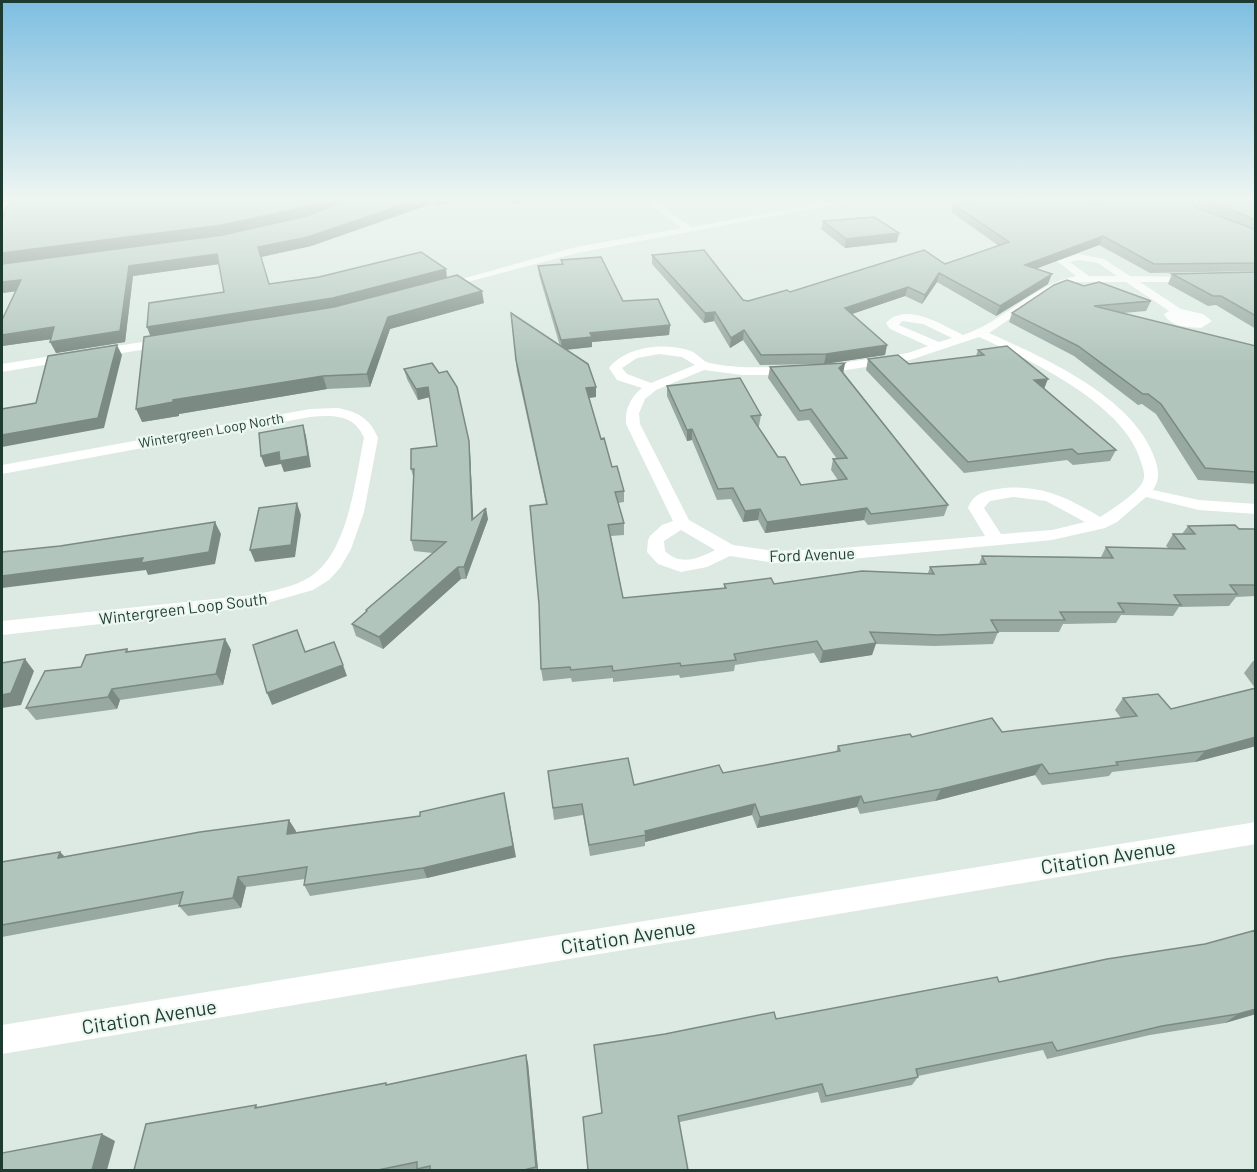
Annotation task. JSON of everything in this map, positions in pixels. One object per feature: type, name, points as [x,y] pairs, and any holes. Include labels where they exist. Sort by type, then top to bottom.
[{"type":"street","points":[[426,291],[562,254]]},
{"type":"street","points":[[1085,278],[1062,261],[1072,257],[1090,257],[1101,261],[1178,312]]},
{"type":"street","points":[[728,550],[706,563],[690,567],[678,566],[663,560],[656,552],[656,540],[668,529],[682,523],[633,423],[632,413],[639,397],[651,387],[703,366],[742,371],[833,369],[910,356],[980,333],[1045,290],[1063,282],[1085,278],[1125,277],[1207,279]]},
{"type":"street","points":[[940,347],[894,327],[892,323],[897,318],[917,318],[963,339]]},
{"type":"street","points":[[980,333],[1057,371],[1092,394],[1122,420],[1143,446],[1151,481],[1143,492],[1199,505],[1256,509]]},
{"type":"street","points":[[2,368],[174,341]]},
{"type":"street","points":[[651,387],[621,377],[615,368],[618,363],[646,352],[666,350],[690,355],[698,359],[703,366]]},
{"type":"street","name":"Wintergreen Loop North","points":[[2,469],[255,422],[330,412],[354,416],[368,428],[370,438],[362,477]]},
{"type":"street","name":"Wintergreen Loop South","points":[[2,628],[253,601],[282,595],[304,587],[322,577],[335,564],[349,536],[362,477]]},
{"type":"street","name":"Ford Avenue","points":[[682,523],[728,550],[749,554],[800,556],[1052,534],[1099,524],[1111,518],[1143,492]]},
{"type":"street","points":[[997,540],[976,508],[984,496],[1004,493],[1043,493],[1057,498],[1099,524]]},
{"type":"street","name":"Citation Avenue","points":[[2,1040],[1256,833]]},
{"type":"building","points":[[81,254],[260,254],[269,284],[319,277],[414,254],[423,254],[446,269],[333,298],[147,327],[149,303],[224,292],[217,254],[129,266],[120,331],[50,342],[54,327],[2,335],[2,320],[21,280],[2,282],[2,264]]},
{"type":"building","points":[[707,254],[743,300],[748,301],[787,290],[790,292],[912,254],[930,254],[945,264],[975,254],[1055,254],[1025,265],[1052,274],[1000,306],[939,273],[925,295],[908,287],[845,308],[887,345],[826,354],[761,355],[744,330],[731,338],[715,312],[705,313],[652,255]]},
{"type":"building","points":[[1135,254],[1256,254],[1256,263],[1154,264]]},
{"type":"building","points":[[601,257],[623,301],[658,299],[670,325],[590,333],[592,337],[561,340],[538,266],[563,264],[561,260]]},
{"type":"building","points":[[1256,272],[1256,316],[1221,296],[1213,296],[1172,274]]},
{"type":"building","points":[[457,275],[482,291],[388,317],[367,374],[323,376],[173,400],[173,402],[136,409],[144,337],[334,307]]},
{"type":"building","points":[[1067,280],[1084,286],[1099,282],[1151,301],[1094,306],[1256,346],[1256,472],[1205,468],[1161,404],[1148,394],[1143,394],[1078,346],[1012,313],[1054,285]]},
{"type":"building","points":[[511,313],[588,364],[596,387],[586,388],[601,439],[604,438],[612,467],[617,466],[624,491],[615,492],[624,523],[608,525],[623,598],[726,588],[724,584],[771,578],[774,584],[862,571],[934,574],[930,567],[986,564],[982,556],[1113,558],[1106,547],[1185,549],[1173,534],[1195,534],[1188,526],[1235,525],[1239,529],[1256,529],[1256,585],[1230,585],[1237,594],[1174,595],[1181,605],[1118,603],[1124,612],[1060,612],[1065,620],[991,620],[998,632],[938,635],[870,632],[876,643],[823,651],[817,641],[734,654],[736,660],[681,666],[680,663],[613,671],[612,666],[571,670],[570,667],[541,669],[539,604],[530,506],[547,504],[516,360]]},
{"type":"building","points":[[117,345],[98,418],[2,435],[2,409],[36,403],[48,356]]},
{"type":"building","points":[[1007,346],[1048,379],[1034,380],[1116,450],[1078,454],[1072,449],[968,462],[868,359],[898,355],[909,364],[984,355],[978,350]]},
{"type":"building","points":[[432,363],[439,373],[447,371],[457,387],[469,441],[472,520],[486,508],[464,567],[458,567],[379,637],[352,624],[446,542],[411,540],[414,469],[411,469],[411,449],[437,446],[428,387],[416,389],[404,369]]},
{"type":"building","points":[[845,363],[839,368],[948,505],[871,514],[867,508],[767,522],[760,509],[745,511],[733,488],[718,489],[692,429],[687,430],[667,386],[740,378],[761,415],[751,416],[778,457],[785,457],[801,485],[847,479],[833,459],[847,458],[811,409],[800,411],[770,367]]},
{"type":"building","points":[[303,425],[308,456],[280,461],[279,452],[261,456],[259,433]]},
{"type":"building","points":[[297,503],[291,545],[250,550],[259,508]]},
{"type":"building","points":[[215,522],[209,552],[141,563],[143,558],[2,576],[2,552],[60,546]]},
{"type":"building","points":[[297,630],[305,652],[334,642],[343,665],[267,693],[253,645]]},
{"type":"building","points":[[225,639],[216,674],[112,689],[108,697],[26,708],[45,671],[81,667],[86,655]]},
{"type":"building","points":[[25,659],[11,693],[2,695],[2,663]]},
{"type":"building","points":[[1256,688],[1256,737],[1205,751],[1116,762],[1118,765],[1049,774],[1042,764],[941,789],[864,803],[861,796],[760,817],[755,804],[645,831],[646,835],[589,845],[582,804],[553,808],[548,771],[628,758],[634,785],[719,765],[723,773],[840,751],[838,746],[910,734],[912,737],[992,718],[1002,732],[1137,716],[1123,698],[1158,694],[1171,709]]},
{"type":"building","points":[[504,793],[513,846],[423,868],[304,885],[307,867],[238,877],[233,898],[179,906],[183,892],[2,925],[2,862],[60,852],[58,858],[200,832],[289,820],[287,834],[420,816],[420,812]]},
{"type":"building","points":[[1256,930],[1256,1009],[1162,1026],[1057,1051],[1052,1042],[916,1069],[918,1077],[826,1096],[822,1084],[678,1116],[688,1170],[588,1170],[583,1117],[602,1113],[594,1045],[665,1034],[774,1012],[776,1019],[997,977],[999,982],[1107,959],[1205,944]]},
{"type":"building","points":[[526,1055],[536,1167],[524,1170],[430,1170],[430,1166],[417,1169],[417,1162],[378,1170],[134,1170],[146,1124],[256,1105],[255,1108],[386,1083],[386,1085]]},
{"type":"building","points":[[102,1134],[92,1170],[2,1170],[2,1153]]}]
